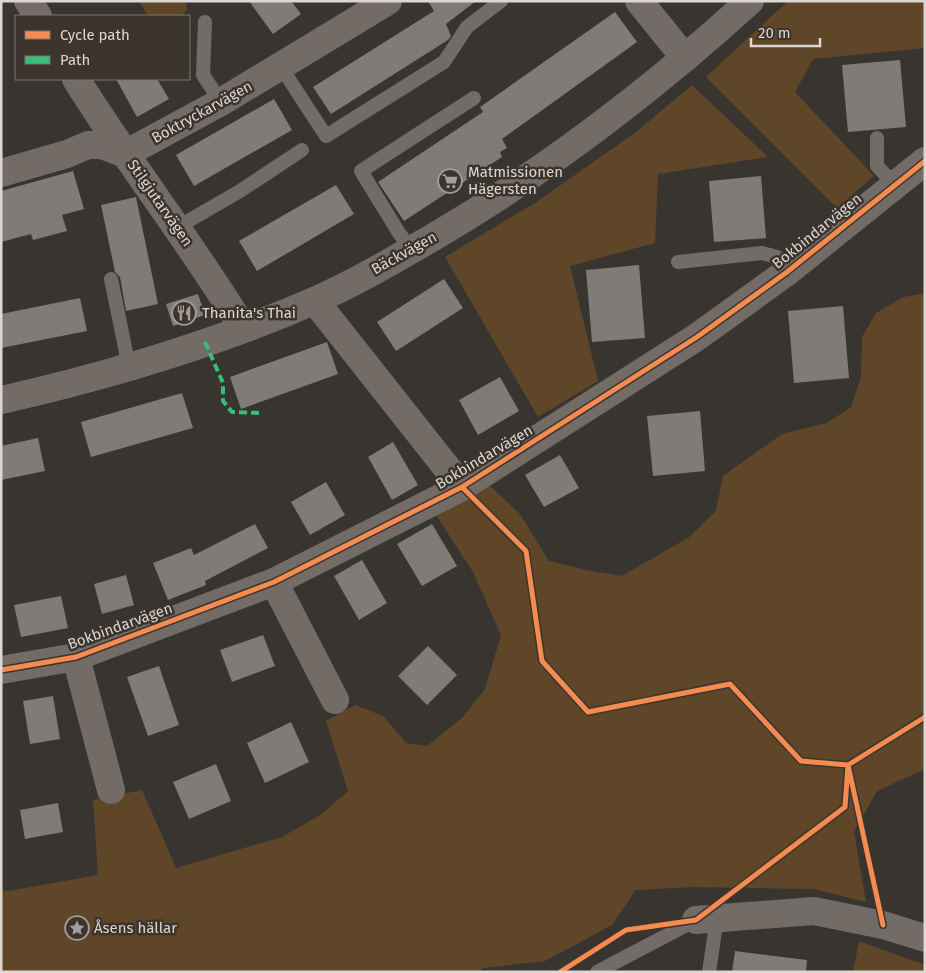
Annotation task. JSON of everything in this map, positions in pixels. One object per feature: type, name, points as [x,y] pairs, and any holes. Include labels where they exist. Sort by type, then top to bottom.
[{"type":"street","points":[[28,1],[37,15]]},
{"type":"street","name":"Boktryckarvägen","points":[[125,154],[221,102],[388,1]]},
{"type":"street","points":[[639,1],[685,58]]},
{"type":"street","name":"Bäckvägen","points":[[1,400],[129,367],[243,328],[315,301],[412,250],[478,211],[581,140],[685,58],[750,1]]},
{"type":"street","name":"Stilgjutarvägen","points":[[77,80],[125,154],[208,272],[243,328]]},
{"type":"street","points":[[1,173],[67,154],[88,145],[102,145],[125,154]]},
{"type":"street","name":"Bokbindarvägen","points":[[1,670],[76,657],[274,582],[462,487],[697,337],[787,272],[925,161]]},
{"type":"street","points":[[315,301],[462,487]]},
{"type":"street","points":[[274,582],[335,700]]},
{"type":"street","name":"Bokbindarvägen","points":[[76,657],[111,790]]},
{"type":"street","points":[[706,919],[814,911],[883,925],[925,938]]},
{"type":"lane","points":[[281,67],[326,136],[444,62],[467,27],[500,1]]},
{"type":"lane","points":[[205,22],[204,75],[221,102]]},
{"type":"lane","points":[[412,250],[399,233],[362,171],[474,98]]},
{"type":"lane","points":[[877,138],[878,166],[895,185]]},
{"type":"lane","points":[[176,228],[302,150]]},
{"type":"lane","points":[[678,262],[762,253],[777,257],[787,272]]},
{"type":"lane","points":[[111,279],[129,367]]},
{"type":"lane","points":[[597,972],[706,919],[709,972]]},
{"type":"shaded area","points":[[139,1],[186,1],[187,9],[183,15],[147,15]]},
{"type":"shaded area","points":[[788,1],[925,1],[925,48],[813,59],[795,92],[874,176],[837,208],[706,77]]},
{"type":"shaded area","points":[[692,85],[768,157],[658,174],[655,243],[570,266],[598,381],[538,417],[445,257],[538,201],[636,132]]},
{"type":"shaded area","points":[[925,293],[925,769],[877,791],[854,832],[866,902],[814,889],[693,887],[636,890],[612,925],[545,961],[483,968],[479,972],[1,972],[1,889],[8,891],[98,875],[93,800],[142,790],[176,868],[282,837],[322,814],[348,791],[326,721],[355,705],[383,716],[406,743],[427,746],[462,718],[485,689],[501,635],[473,572],[436,515],[490,486],[520,514],[549,561],[622,576],[688,538],[716,511],[723,476],[782,434],[827,423],[851,407],[861,377],[862,337],[876,313],[904,297]]},
{"type":"shaded area","points":[[859,941],[925,965],[925,972],[853,972]]},
{"type":"building","points":[[249,1],[291,1],[301,14],[273,34]]},
{"type":"building","points":[[428,1],[476,1],[446,24],[451,36],[448,40],[331,114],[313,87],[434,11]]},
{"type":"building","points":[[615,12],[637,42],[502,139],[507,148],[500,152],[502,157],[404,221],[378,182],[483,112],[480,107]]},
{"type":"building","points":[[900,60],[906,127],[848,132],[842,65]]},
{"type":"building","points":[[117,80],[158,80],[169,99],[137,117]]},
{"type":"building","points":[[274,99],[292,130],[194,186],[176,155]]},
{"type":"building","points":[[73,171],[84,209],[62,215],[67,231],[33,240],[31,234],[1,242],[1,191]]},
{"type":"building","points":[[761,176],[766,238],[714,242],[709,181]]},
{"type":"building","points":[[336,185],[354,214],[257,271],[239,241]]},
{"type":"building","points":[[136,197],[158,304],[126,311],[120,277],[115,272],[101,205]]},
{"type":"building","points":[[639,265],[645,338],[592,342],[586,270]]},
{"type":"building","points":[[444,279],[463,308],[396,351],[377,322]]},
{"type":"building","points":[[198,294],[205,315],[173,326],[166,304]]},
{"type":"building","points":[[80,298],[87,331],[1,348],[1,314]]},
{"type":"building","points":[[843,306],[849,378],[794,383],[788,311]]},
{"type":"building","points":[[327,342],[338,374],[241,409],[230,377]]},
{"type":"building","points":[[500,377],[519,411],[478,435],[459,400]]},
{"type":"building","points":[[182,393],[193,428],[91,457],[81,422]]},
{"type":"building","points":[[700,411],[705,471],[653,476],[647,416]]},
{"type":"building","points":[[38,438],[45,471],[1,480],[1,446]]},
{"type":"building","points":[[393,442],[418,485],[392,500],[368,457]]},
{"type":"building","points":[[560,455],[579,488],[544,507],[525,475]]},
{"type":"building","points":[[326,482],[345,515],[310,535],[291,502]]},
{"type":"building","points":[[255,524],[268,548],[205,581],[206,585],[168,600],[153,563],[191,548],[194,555]]},
{"type":"building","points":[[432,524],[457,566],[422,586],[397,544]]},
{"type":"building","points":[[362,560],[387,603],[359,620],[334,576]]},
{"type":"building","points":[[126,575],[134,605],[102,614],[94,584]]},
{"type":"building","points":[[61,596],[68,628],[21,637],[14,605]]},
{"type":"building","points":[[263,635],[275,666],[232,682],[220,650]]},
{"type":"building","points":[[428,646],[457,675],[427,705],[398,676]]},
{"type":"building","points":[[159,666],[179,725],[148,736],[127,677]]},
{"type":"building","points":[[53,696],[60,739],[30,744],[23,701]]},
{"type":"building","points":[[291,722],[309,762],[265,783],[247,743]]},
{"type":"building","points":[[216,764],[231,801],[189,819],[173,782]]},
{"type":"building","points":[[58,803],[63,832],[25,839],[20,810]]},
{"type":"building","points":[[735,951],[807,960],[806,972],[732,972]]},
{"type":"marked path","points":[[205,342],[223,383],[223,401],[232,412],[260,413]]},
{"type":"cycle path","points":[[1,670],[76,657],[274,582],[462,487],[697,337],[787,272],[925,161]]},
{"type":"cycle path","points":[[462,487],[526,551],[542,661],[588,712],[730,684],[801,761],[848,765],[883,925]]},
{"type":"cycle path","points":[[560,972],[626,930],[696,920],[845,807],[848,765],[925,717]]},
{"type":"place","name":"Matmissionen Hägersten","points":[[450,181]]},
{"type":"place","name":"Thanita's Thai","points":[[184,313]]},
{"type":"place","name":"Åsens hällar","points":[[77,928]]}]
